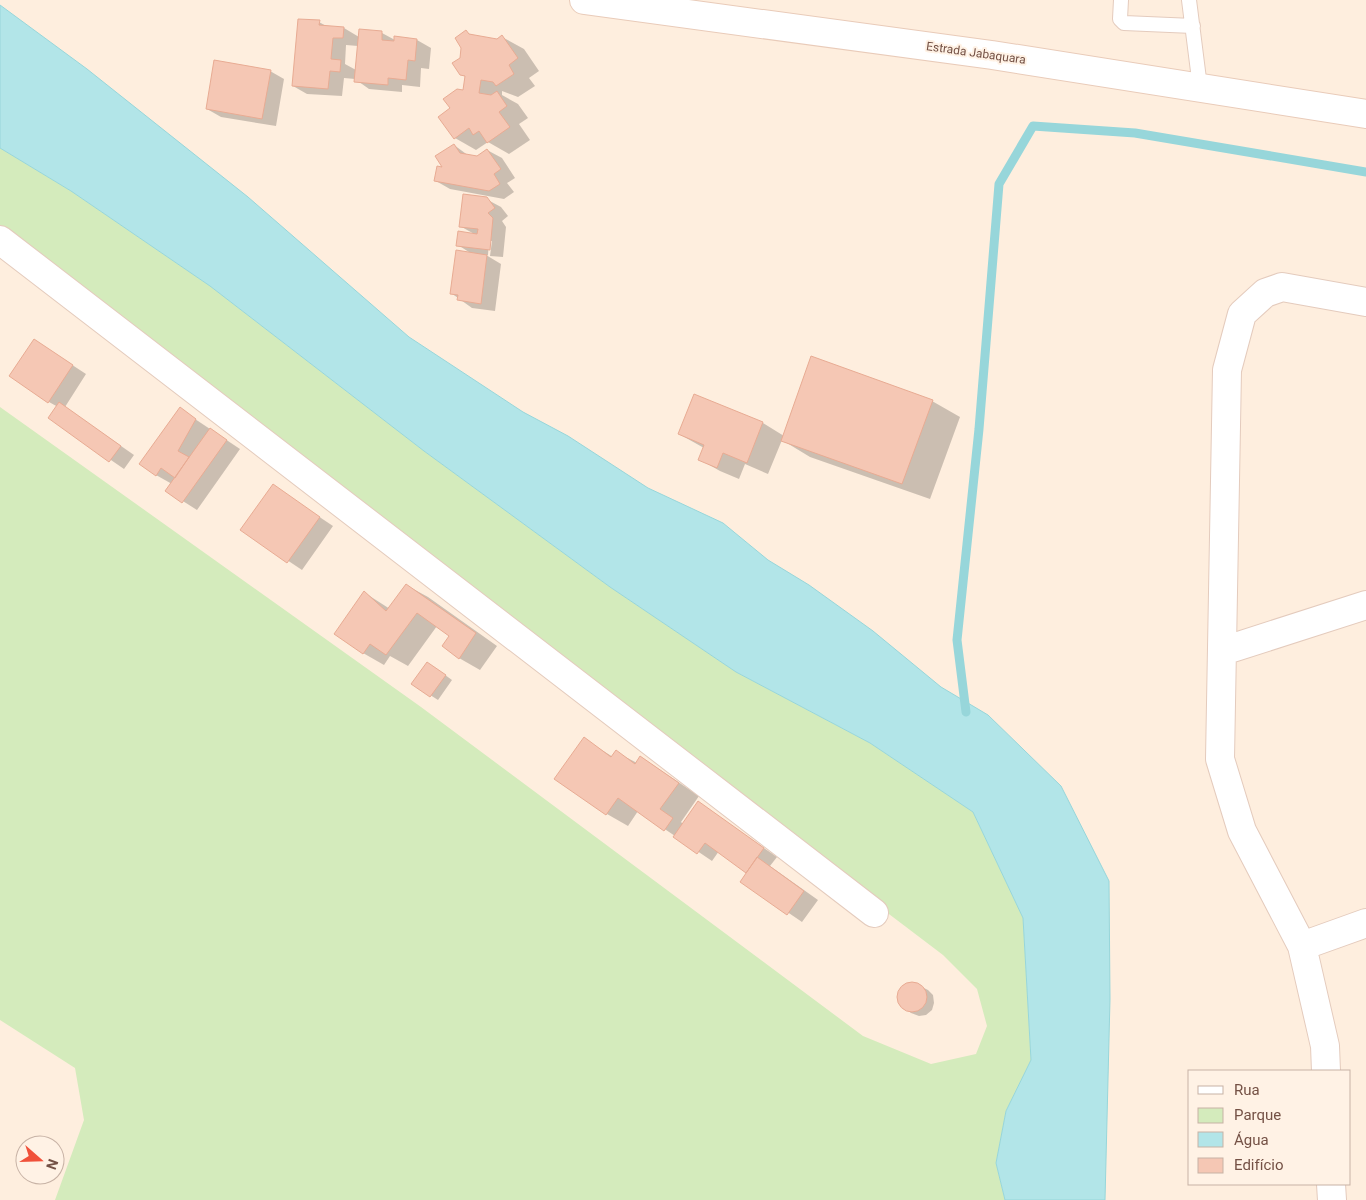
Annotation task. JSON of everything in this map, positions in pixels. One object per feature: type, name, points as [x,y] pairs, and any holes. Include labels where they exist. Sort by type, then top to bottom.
[{"type":"street","name":"Estrada Jabaquara","points":[[584,0],[992,55],[1366,114]]},
{"type":"street","points":[[0,240],[874,913]]},
{"type":"street","points":[[1326,1070],[1325,1046],[1302,946],[1242,831],[1220,759],[1227,370],[1242,314],[1265,293],[1282,287],[1366,302]]},
{"type":"street","points":[[1223,651],[1366,605]]},
{"type":"street","points":[[1302,946],[1366,923]]},
{"type":"street","points":[[1331,1185],[1332,1200]]},
{"type":"lane","points":[[1121,0],[1120,19],[1124,23],[1193,26]]},
{"type":"lane","points":[[1189,0],[1200,88]]},
{"type":"green space","points":[[0,148],[71,191],[210,286],[424,451],[610,587],[736,672],[870,743],[973,812],[1023,918],[1031,1060],[1006,1111],[996,1163],[1005,1200],[55,1200],[60,1185],[65,1185],[65,1172],[84,1120],[75,1068],[0,1020],[0,407],[421,707],[863,1036],[931,1064],[976,1054],[987,1026],[977,989],[943,955],[600,695],[0,254]]},
{"type":"water","points":[[0,5],[87,69],[248,197],[409,337],[523,412],[568,436],[648,488],[723,523],[768,560],[809,585],[873,631],[941,687],[988,715],[1061,786],[1109,881],[1110,999],[1105,1200],[1005,1200],[996,1163],[1006,1111],[1031,1060],[1023,918],[973,812],[870,743],[736,672],[610,587],[424,451],[210,286],[71,191],[0,148]]},
{"type":"building","points":[[298,19],[320,20],[319,25],[344,27],[343,38],[333,38],[331,59],[341,60],[340,72],[330,71],[328,89],[292,86]]},
{"type":"building","points":[[359,29],[382,31],[382,40],[394,41],[394,36],[417,39],[415,61],[408,60],[406,80],[388,78],[388,85],[354,82]]},
{"type":"building","points":[[466,30],[469,34],[497,39],[502,35],[518,58],[509,65],[514,74],[496,86],[493,82],[481,80],[479,93],[491,95],[497,91],[507,106],[499,112],[510,127],[487,143],[479,131],[473,135],[469,128],[454,139],[438,117],[450,108],[443,99],[457,89],[463,90],[465,76],[460,75],[452,63],[460,58],[461,48],[455,38]]},
{"type":"building","points":[[214,60],[271,70],[262,119],[206,109]]},
{"type":"building","points":[[454,144],[460,153],[477,156],[487,149],[501,169],[494,174],[500,184],[489,191],[434,181],[437,166],[442,167],[435,156]]},
{"type":"building","points":[[463,194],[487,197],[495,208],[488,213],[493,218],[490,250],[456,246],[458,231],[477,234],[478,229],[459,227]]},
{"type":"building","points":[[456,250],[487,255],[481,304],[457,300],[458,295],[450,294]]},
{"type":"building","points":[[34,339],[73,365],[48,403],[9,376]]},
{"type":"building","points":[[811,356],[933,400],[902,484],[781,441]]},
{"type":"building","points":[[694,394],[763,422],[747,463],[723,453],[717,468],[698,460],[704,445],[678,434]]},
{"type":"building","points":[[59,402],[121,446],[109,462],[48,418]]},
{"type":"building","points":[[180,407],[196,419],[178,451],[189,457],[175,478],[161,468],[156,476],[139,464]]},
{"type":"building","points":[[210,428],[227,440],[182,503],[165,491]]},
{"type":"building","points":[[273,484],[320,517],[287,563],[240,530]]},
{"type":"building","points":[[406,584],[476,633],[459,659],[442,646],[449,636],[417,613],[386,655],[370,644],[363,654],[334,634],[364,591],[386,611]]},
{"type":"building","points":[[427,662],[446,675],[430,697],[411,684]]},
{"type":"building","points":[[584,737],[611,757],[616,750],[635,764],[640,756],[679,783],[660,809],[673,818],[664,831],[618,798],[606,815],[554,779]]},
{"type":"building","points":[[698,801],[764,848],[746,873],[705,843],[697,854],[673,837]]},
{"type":"building","points":[[757,857],[804,891],[787,915],[740,882]]},
{"type":"building","points":[[912,982],[923,986],[927,997],[923,1008],[912,1012],[901,1008],[897,997],[901,986]]},
{"type":"waterway","points":[[966,712],[957,640],[979,429],[999,184],[1033,126],[1135,133],[1366,172]]}]
